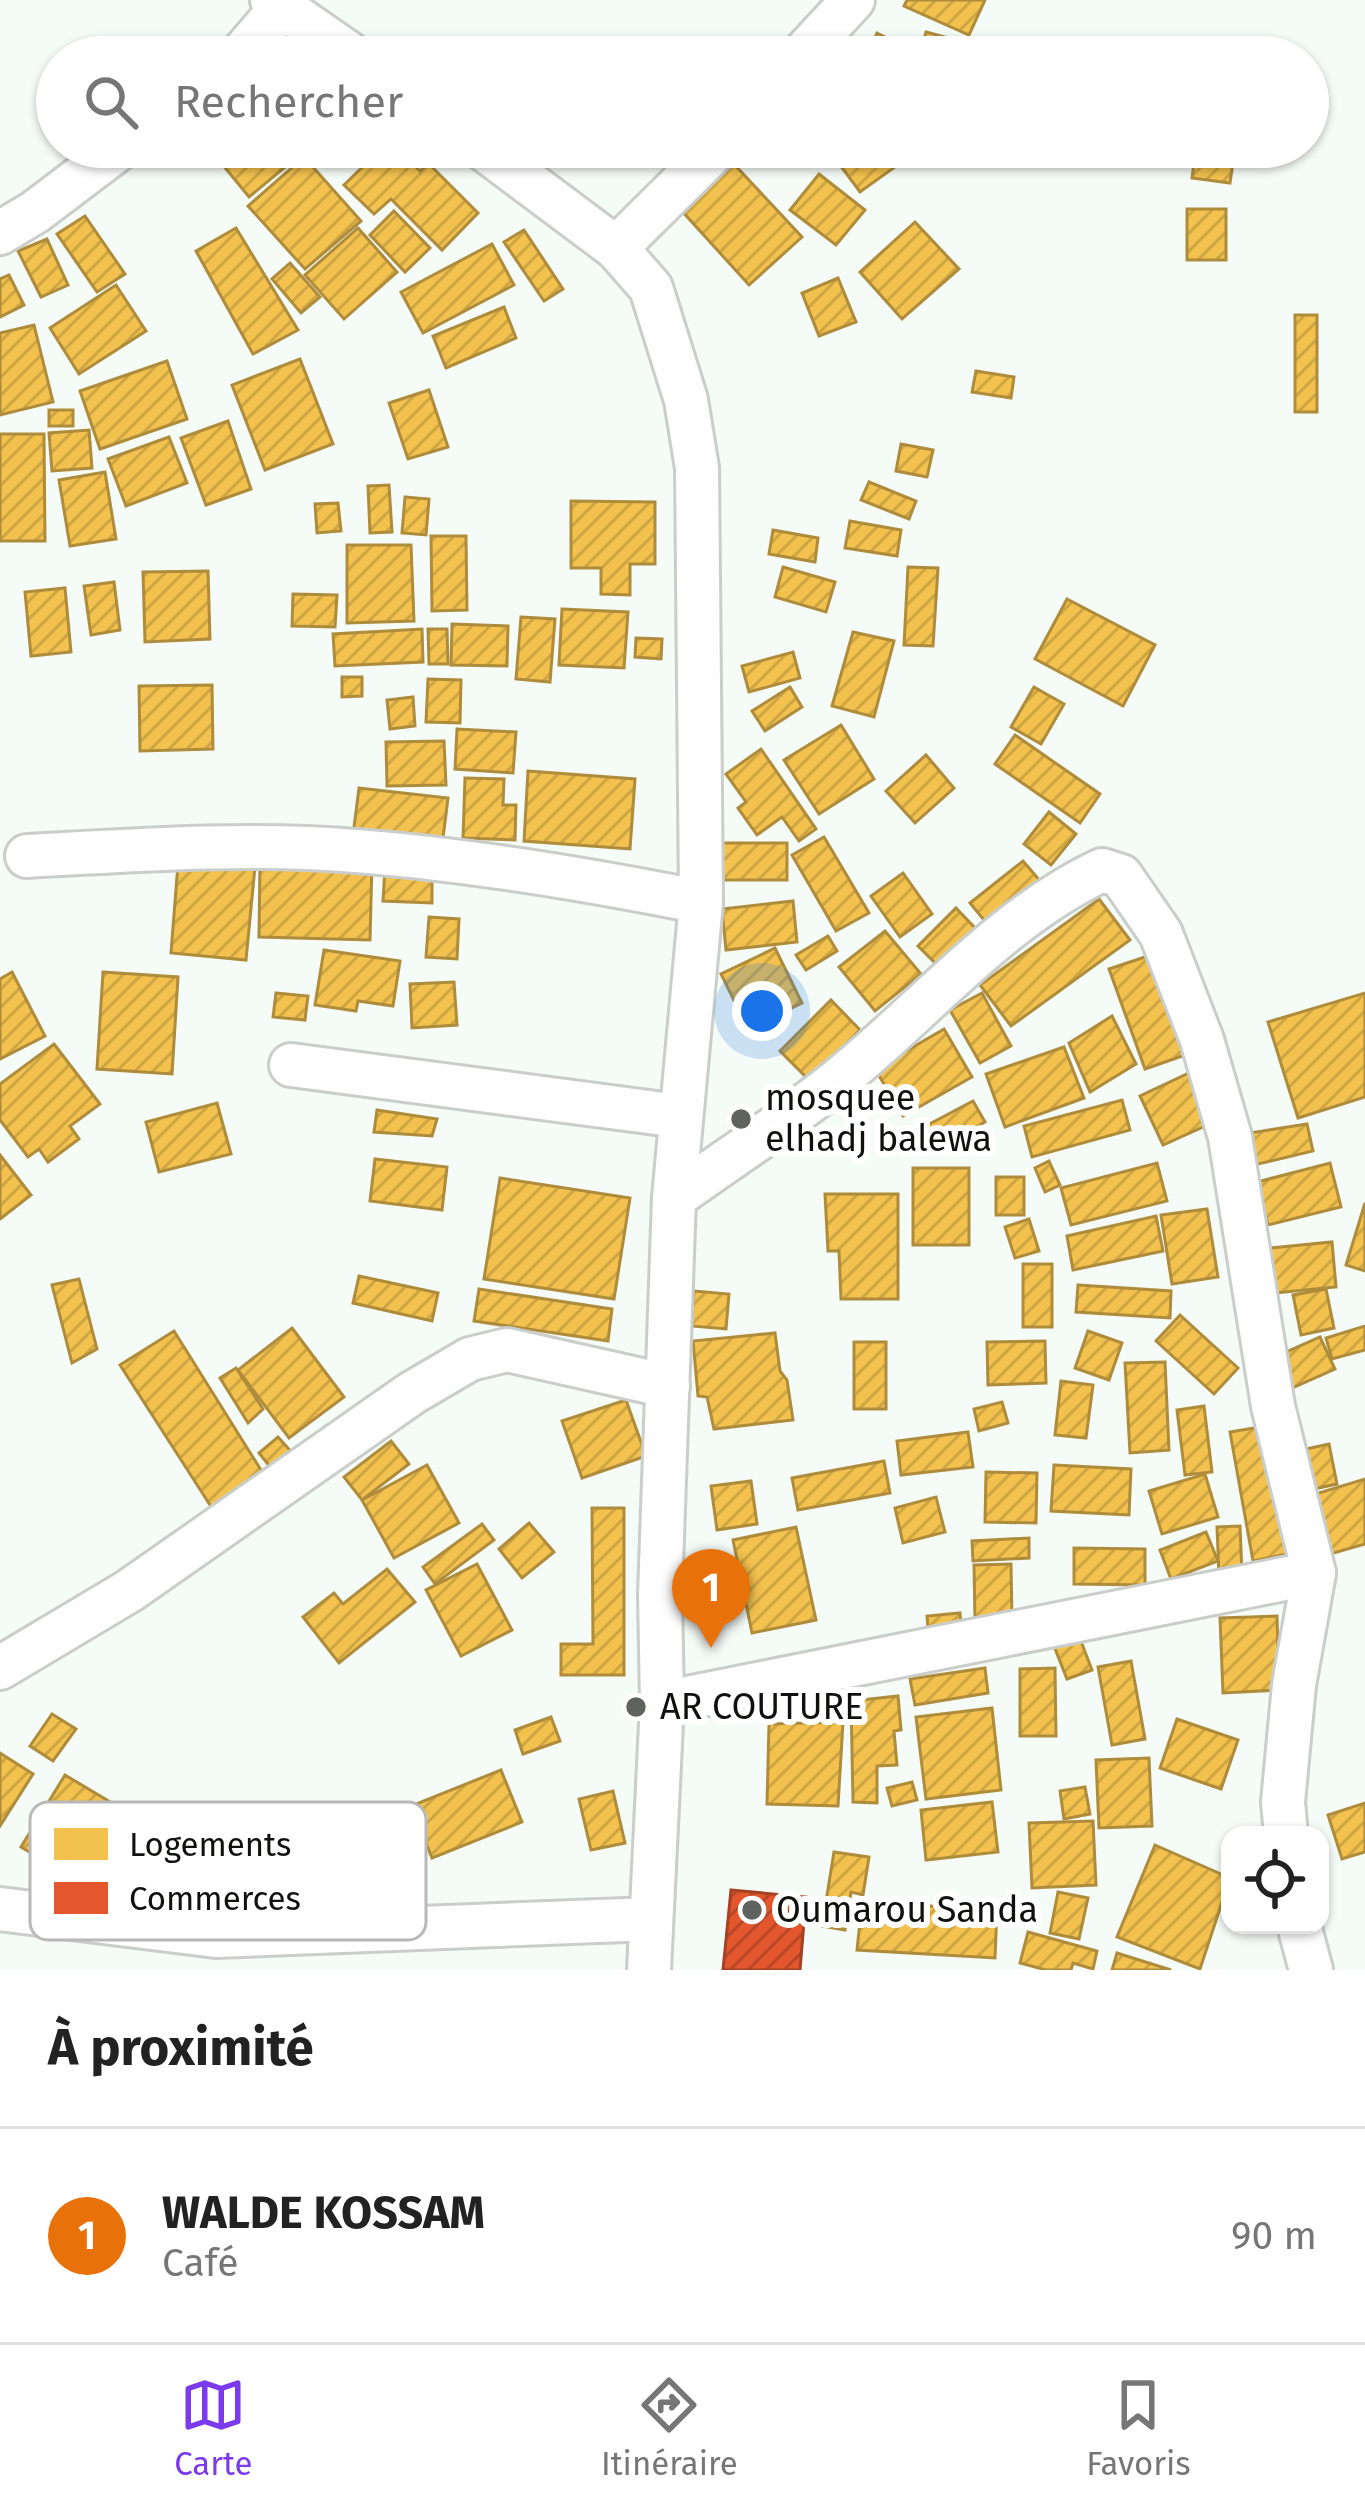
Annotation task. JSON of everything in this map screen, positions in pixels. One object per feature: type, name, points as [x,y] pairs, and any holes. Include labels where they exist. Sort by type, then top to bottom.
[{"type":"street","points":[[255,36],[281,3],[326,36]]},
{"type":"street","points":[[816,36],[840,4]]},
{"type":"street","points":[[0,232],[93,168]]},
{"type":"street","points":[[509,168],[616,248],[651,288],[686,400],[697,468],[701,902],[674,1198],[660,1594],[662,1703],[649,1970]]},
{"type":"street","points":[[616,248],[697,168]]},
{"type":"street","points":[[27,856],[184,846],[352,850],[537,869],[701,902]]},
{"type":"street","points":[[674,1198],[836,1081],[1006,933],[1083,878],[1102,869],[1121,875],[1161,934],[1219,1098],[1274,1406],[1314,1574],[1294,1685],[1283,1802],[1285,1826]]},
{"type":"street","points":[[291,1065],[679,1116]]},
{"type":"street","points":[[0,1668],[129,1591],[412,1393],[470,1359],[508,1350],[668,1386]]},
{"type":"street","points":[[662,1703],[1314,1574]]},
{"type":"street","points":[[0,1909],[30,1913]]},
{"type":"street","points":[[426,1927],[651,1918]]},
{"type":"street","points":[[1301,1934],[1311,1970]]},
{"type":"building: Logements","points":[[907,0],[985,0],[969,35],[904,6]]},
{"type":"building: Logements","points":[[225,168],[284,168],[249,197]]},
{"type":"building: Logements","points":[[291,168],[314,168],[361,221],[305,269],[248,206]]},
{"type":"building: Logements","points":[[361,168],[433,168],[478,213],[442,250],[391,199],[374,214],[344,185]]},
{"type":"building: Logements","points":[[727,168],[738,168],[802,237],[749,285],[681,210]]},
{"type":"building: Logements","points":[[842,168],[893,168],[860,192]]},
{"type":"building: Logements","points":[[1193,168],[1232,168],[1230,183],[1192,178]]},
{"type":"building: Logements","points":[[819,174],[865,210],[836,245],[790,210]]},
{"type":"building: Logements","points":[[1187,209],[1226,209],[1226,260],[1187,260]]},
{"type":"building: Logements","points":[[394,211],[430,248],[405,272],[370,235]]},
{"type":"building: Logements","points":[[85,216],[125,274],[97,292],[57,234]]},
{"type":"building: Logements","points":[[915,222],[959,269],[902,319],[860,272]]},
{"type":"building: Logements","points":[[236,228],[298,330],[253,354],[196,251]]},
{"type":"building: Logements","points":[[358,228],[397,272],[344,319],[305,275]]},
{"type":"building: Logements","points":[[524,230],[563,289],[544,301],[504,242]]},
{"type":"building: Logements","points":[[47,239],[68,285],[41,297],[18,251]]},
{"type":"building: Logements","points":[[492,244],[514,285],[423,333],[401,292]]},
{"type":"building: Logements","points":[[290,263],[320,297],[301,313],[272,279]]},
{"type":"building: Logements","points":[[9,275],[24,305],[0,317],[0,279]]},
{"type":"building: Logements","points":[[838,278],[856,322],[819,336],[802,293]]},
{"type":"building: Logements","points":[[116,285],[146,331],[79,374],[50,328]]},
{"type":"building: Logements","points":[[504,307],[516,338],[446,368],[433,336]]},
{"type":"building: Logements","points":[[1295,315],[1317,315],[1317,412],[1295,412]]},
{"type":"building: Logements","points":[[34,325],[53,402],[0,415],[0,333]]},
{"type":"building: Logements","points":[[300,359],[333,444],[265,470],[232,385]]},
{"type":"building: Logements","points":[[167,361],[187,419],[100,449],[80,391]]},
{"type":"building: Logements","points":[[976,371],[1014,377],[1011,398],[972,392]]},
{"type":"building: Logements","points":[[429,390],[448,447],[408,459],[389,403]]},
{"type":"building: Logements","points":[[49,410],[73,410],[73,426],[49,426]]},
{"type":"building: Logements","points":[[228,421],[251,489],[206,505],[181,438]]},
{"type":"building: Logements","points":[[89,430],[92,468],[52,471],[49,433]]},
{"type":"building: Logements","points":[[0,434],[44,434],[45,541],[0,541]]},
{"type":"building: Logements","points":[[169,437],[187,483],[126,506],[108,459]]},
{"type":"building: Logements","points":[[901,444],[933,450],[927,477],[896,471]]},
{"type":"building: Logements","points":[[105,472],[116,539],[70,546],[59,480]]},
{"type":"building: Logements","points":[[869,482],[916,501],[909,519],[861,500]]},
{"type":"building: Logements","points":[[389,485],[392,532],[370,533],[368,486]]},
{"type":"building: Logements","points":[[405,497],[429,499],[426,535],[402,533]]},
{"type":"building: Logements","points":[[571,501],[655,502],[655,564],[630,564],[630,595],[601,594],[601,568],[571,568]]},
{"type":"building: Logements","points":[[338,503],[341,531],[317,533],[315,504]]},
{"type":"building: Logements","points":[[850,521],[901,530],[897,556],[845,548]]},
{"type":"building: Logements","points":[[773,530],[818,538],[815,562],[769,554]]},
{"type":"building: Logements","points":[[431,536],[466,536],[467,610],[432,611]]},
{"type":"building: Logements","points":[[347,545],[411,545],[414,621],[347,623]]},
{"type":"building: Logements","points":[[783,567],[835,582],[826,612],[775,597]]},
{"type":"building: Logements","points":[[908,567],[938,568],[933,646],[904,645]]},
{"type":"building: Logements","points":[[208,571],[210,639],[145,642],[143,572]]},
{"type":"building: Logements","points":[[114,582],[120,630],[91,635],[84,586]]},
{"type":"building: Logements","points":[[65,588],[71,652],[31,656],[25,592]]},
{"type":"building: Logements","points":[[293,594],[337,595],[335,627],[292,626]]},
{"type":"building: Logements","points":[[1067,599],[1155,645],[1123,706],[1035,659]]},
{"type":"building: Logements","points":[[562,609],[628,612],[624,668],[559,665]]},
{"type":"building: Logements","points":[[521,617],[555,619],[550,682],[516,679]]},
{"type":"building: Logements","points":[[452,624],[508,626],[507,666],[451,665]]},
{"type":"building: Logements","points":[[422,629],[423,662],[335,666],[333,634]]},
{"type":"building: Logements","points":[[428,629],[447,629],[448,664],[429,664]]},
{"type":"building: Logements","points":[[853,632],[894,641],[874,717],[832,706]]},
{"type":"building: Logements","points":[[636,638],[662,639],[661,659],[635,657]]},
{"type":"building: Logements","points":[[793,652],[800,678],[749,692],[742,666]]},
{"type":"building: Logements","points":[[342,677],[362,677],[362,696],[342,697]]},
{"type":"building: Logements","points":[[428,679],[461,680],[460,723],[426,722]]},
{"type":"building: Logements","points":[[212,685],[213,749],[140,751],[139,686]]},
{"type":"building: Logements","points":[[790,687],[802,707],[765,731],[752,711]]},
{"type":"building: Logements","points":[[1034,687],[1064,704],[1041,744],[1011,727]]},
{"type":"building: Logements","points":[[413,697],[415,726],[390,729],[387,700]]},
{"type":"building: Logements","points":[[841,725],[874,779],[819,814],[784,760]]},
{"type":"building: Logements","points":[[457,729],[516,732],[513,773],[455,769]]},
{"type":"building: Logements","points":[[1015,735],[1100,794],[1080,823],[995,764]]},
{"type":"building: Logements","points":[[444,741],[446,785],[387,786],[386,742]]},
{"type":"building: Logements","points":[[761,749],[816,829],[799,841],[782,817],[757,835],[738,808],[746,802],[726,774]]},
{"type":"building: Logements","points":[[926,755],[954,788],[915,823],[886,791]]},
{"type":"building: Logements","points":[[528,771],[635,779],[630,849],[524,841]]},
{"type":"building: Logements","points":[[465,778],[504,779],[503,805],[516,805],[515,840],[463,838]]},
{"type":"building: Logements","points":[[359,788],[448,798],[442,846],[353,835]]},
{"type":"building: Logements","points":[[1049,812],[1076,834],[1051,865],[1024,844]]},
{"type":"building: Logements","points":[[824,837],[869,913],[836,931],[792,855]]},
{"type":"building: Logements","points":[[722,843],[787,843],[787,880],[722,880]]},
{"type":"building: Logements","points":[[222,853],[256,856],[246,960],[171,953],[178,864],[221,869]]},
{"type":"building: Logements","points":[[260,860],[372,862],[370,940],[259,937]]},
{"type":"building: Logements","points":[[1023,861],[1041,882],[988,925],[970,903]]},
{"type":"building: Logements","points":[[385,868],[432,870],[432,903],[383,901]]},
{"type":"building: Logements","points":[[903,873],[932,914],[900,937],[871,896]]},
{"type":"building: Logements","points":[[1099,899],[1130,940],[1011,1026],[980,985]]},
{"type":"building: Logements","points":[[793,901],[797,942],[726,950],[722,909]]},
{"type":"building: Logements","points":[[956,908],[977,930],[939,967],[918,946]]},
{"type":"building: Logements","points":[[429,917],[459,919],[457,959],[426,957]]},
{"type":"building: Logements","points":[[885,931],[921,974],[875,1011],[839,967]]},
{"type":"building: Logements","points":[[828,936],[837,951],[806,970],[796,955]]},
{"type":"building: Logements","points":[[775,948],[802,1003],[748,1029],[721,974]]},
{"type":"building: Logements","points":[[324,950],[400,961],[393,1006],[358,1001],[356,1011],[315,1005]]},
{"type":"building: Logements","points":[[1151,955],[1188,1054],[1145,1069],[1109,969]]},
{"type":"building: Logements","points":[[12,972],[45,1036],[0,1059],[0,979]]},
{"type":"building: Logements","points":[[103,972],[178,977],[172,1074],[97,1069]]},
{"type":"building: Logements","points":[[454,982],[457,1025],[412,1028],[410,984]]},
{"type":"building: Logements","points":[[276,993],[308,996],[305,1020],[273,1017]]},
{"type":"building: Logements","points":[[982,993],[1011,1046],[980,1063],[950,1010]]},
{"type":"building: Logements","points":[[1365,993],[1365,1097],[1298,1118],[1268,1022]]},
{"type":"building: Logements","points":[[831,1000],[860,1030],[810,1081],[780,1051]]},
{"type":"building: Logements","points":[[1112,1016],[1136,1064],[1090,1092],[1069,1043]]},
{"type":"building: Logements","points":[[944,1029],[972,1077],[903,1116],[875,1069]]},
{"type":"building: Logements","points":[[54,1044],[100,1104],[70,1126],[79,1139],[48,1162],[39,1149],[28,1157],[0,1120],[0,1084]]},
{"type":"building: Logements","points":[[1064,1047],[1084,1098],[1005,1127],[986,1074]]},
{"type":"building: Logements","points":[[1191,1072],[1214,1122],[1163,1145],[1140,1096]]},
{"type":"building: Logements","points":[[1122,1100],[1130,1130],[1032,1157],[1024,1126]]},
{"type":"building: Logements","points":[[973,1101],[985,1122],[935,1150],[922,1128]]},
{"type":"building: Logements","points":[[217,1103],[231,1154],[159,1172],[146,1122]]},
{"type":"building: Logements","points":[[377,1110],[437,1119],[432,1136],[374,1132]]},
{"type":"building: Logements","points":[[1307,1124],[1313,1151],[1254,1165],[1250,1133]]},
{"type":"building: Logements","points":[[0,1155],[31,1195],[0,1219]]},
{"type":"building: Logements","points":[[375,1159],[447,1167],[442,1210],[370,1201]]},
{"type":"building: Logements","points":[[1049,1161],[1060,1185],[1045,1192],[1035,1168]]},
{"type":"building: Logements","points":[[1157,1163],[1167,1201],[1071,1225],[1061,1188]]},
{"type":"building: Logements","points":[[1330,1163],[1341,1207],[1268,1225],[1257,1182]]},
{"type":"building: Logements","points":[[913,1168],[969,1168],[969,1245],[913,1245]]},
{"type":"building: Logements","points":[[996,1177],[1024,1177],[1024,1215],[996,1215]]},
{"type":"building: Logements","points":[[500,1178],[630,1198],[614,1299],[484,1279]]},
{"type":"building: Logements","points":[[825,1194],[898,1194],[898,1299],[841,1299],[839,1251],[828,1251]]},
{"type":"building: Logements","points":[[1365,1203],[1365,1271],[1346,1265]]},
{"type":"building: Logements","points":[[1207,1209],[1218,1277],[1172,1284],[1161,1215]]},
{"type":"building: Logements","points":[[1156,1216],[1163,1251],[1073,1270],[1067,1236]]},
{"type":"building: Logements","points":[[1029,1219],[1039,1251],[1015,1258],[1005,1227]]},
{"type":"building: Logements","points":[[1332,1242],[1336,1287],[1274,1293],[1270,1248]]},
{"type":"building: Logements","points":[[1023,1264],[1052,1264],[1052,1327],[1023,1327]]},
{"type":"building: Logements","points":[[359,1276],[438,1293],[432,1321],[353,1303]]},
{"type":"building: Logements","points":[[79,1279],[97,1349],[72,1363],[52,1285]]},
{"type":"building: Logements","points":[[1078,1285],[1171,1291],[1170,1318],[1076,1312]]},
{"type":"building: Logements","points":[[479,1289],[612,1309],[608,1341],[474,1321]]},
{"type":"building: Logements","points":[[1326,1289],[1334,1328],[1301,1335],[1293,1295]]},
{"type":"building: Logements","points":[[694,1291],[729,1294],[726,1329],[691,1326]]},
{"type":"building: Logements","points":[[1180,1315],[1238,1368],[1214,1394],[1156,1341]]},
{"type":"building: Logements","points":[[1365,1326],[1365,1350],[1332,1359],[1326,1338]]},
{"type":"building: Logements","points":[[292,1328],[344,1397],[289,1438],[238,1370]]},
{"type":"building: Logements","points":[[174,1331],[271,1486],[219,1519],[120,1365]]},
{"type":"building: Logements","points":[[1088,1331],[1122,1343],[1109,1380],[1075,1368]]},
{"type":"building: Logements","points":[[775,1333],[793,1420],[714,1429],[707,1397],[698,1396],[693,1341]]},
{"type":"building: Logements","points":[[1320,1337],[1335,1369],[1283,1392],[1268,1360]]},
{"type":"building: Logements","points":[[1045,1341],[1046,1383],[988,1385],[987,1342]]},
{"type":"building: Logements","points":[[854,1342],[886,1342],[886,1409],[854,1409]]},
{"type":"building: Logements","points":[[1165,1362],[1169,1450],[1130,1453],[1125,1363]]},
{"type":"building: Logements","points":[[236,1368],[263,1409],[248,1423],[220,1378]]},
{"type":"building: Logements","points":[[1061,1381],[1093,1385],[1086,1438],[1055,1435]]},
{"type":"building: Logements","points":[[626,1400],[646,1456],[582,1478],[562,1421]]},
{"type":"building: Logements","points":[[1002,1402],[1008,1423],[979,1431],[974,1409]]},
{"type":"building: Logements","points":[[1204,1406],[1212,1472],[1185,1475],[1177,1410]]},
{"type":"building: Logements","points":[[1272,1425],[1296,1552],[1253,1561],[1230,1432]]},
{"type":"building: Logements","points":[[968,1432],[973,1467],[901,1475],[897,1441]]},
{"type":"building: Logements","points":[[278,1437],[295,1456],[274,1472],[259,1453]]},
{"type":"building: Logements","points":[[391,1441],[409,1464],[362,1500],[344,1477]]},
{"type":"building: Logements","points":[[1329,1444],[1337,1484],[1305,1491],[1297,1451]]},
{"type":"building: Logements","points":[[884,1461],[890,1493],[798,1510],[792,1478]]},
{"type":"building: Logements","points":[[427,1465],[459,1523],[394,1558],[362,1500]]},
{"type":"building: Logements","points":[[1054,1465],[1131,1469],[1129,1515],[1051,1511]]},
{"type":"building: Logements","points":[[986,1472],[1037,1473],[1036,1523],[985,1522]]},
{"type":"building: Logements","points":[[1205,1474],[1218,1517],[1162,1534],[1149,1491]]},
{"type":"building: Logements","points":[[1365,1479],[1365,1544],[1327,1555],[1309,1496]]},
{"type":"building: Logements","points":[[751,1481],[757,1524],[717,1530],[711,1486]]},
{"type":"building: Logements","points":[[936,1497],[945,1532],[903,1543],[895,1508]]},
{"type":"building: Logements","points":[[592,1508],[624,1508],[624,1675],[561,1675],[561,1644],[593,1644]]},
{"type":"building: Logements","points":[[529,1523],[554,1552],[522,1578],[499,1549]]},
{"type":"building: Logements","points":[[482,1524],[494,1540],[435,1584],[423,1567]]},
{"type":"building: Logements","points":[[1240,1526],[1242,1575],[1219,1576],[1217,1527]]},
{"type":"building: Logements","points":[[796,1527],[816,1620],[752,1633],[733,1540]]},
{"type":"building: Logements","points":[[1206,1532],[1218,1561],[1171,1579],[1160,1550]]},
{"type":"building: Logements","points":[[1029,1538],[1029,1558],[973,1561],[972,1541]]},
{"type":"building: Logements","points":[[1074,1548],[1145,1549],[1145,1585],[1074,1584]]},
{"type":"building: Logements","points":[[477,1564],[512,1630],[461,1656],[426,1590]]},
{"type":"building: Logements","points":[[1011,1564],[1012,1620],[975,1621],[974,1565]]},
{"type":"building: Logements","points":[[387,1569],[415,1602],[339,1663],[303,1617],[334,1593],[343,1604]]},
{"type":"building: Logements","points":[[960,1613],[962,1637],[929,1640],[927,1616]]},
{"type":"building: Logements","points":[[1277,1616],[1279,1690],[1223,1693],[1220,1618]]},
{"type":"building: Logements","points":[[1079,1636],[1092,1670],[1067,1679],[1054,1646]]},
{"type":"building: Logements","points":[[1131,1661],[1145,1739],[1112,1745],[1098,1667]]},
{"type":"building: Logements","points":[[985,1668],[988,1693],[915,1705],[910,1679]]},
{"type":"building: Logements","points":[[1055,1668],[1056,1736],[1020,1736],[1020,1669]]},
{"type":"building: Logements","points":[[898,1696],[897,1765],[877,1766],[877,1803],[853,1802],[851,1701]]},
{"type":"building: Logements","points":[[992,1708],[1001,1790],[926,1799],[916,1717]]},
{"type":"building: Logements","points":[[52,1714],[76,1729],[53,1761],[30,1746]]},
{"type":"building: Logements","points":[[551,1717],[560,1741],[523,1754],[515,1730]]},
{"type":"building: Logements","points":[[1177,1719],[1238,1740],[1221,1789],[1160,1768]]},
{"type":"building: Logements","points":[[843,1722],[838,1806],[767,1804],[769,1724]]},
{"type":"building: Logements","points":[[0,1753],[33,1774],[0,1826]]},
{"type":"building: Logements","points":[[1149,1758],[1152,1826],[1099,1828],[1096,1760]]},
{"type":"building: Logements","points":[[501,1770],[522,1822],[432,1858],[426,1843],[426,1802],[421,1802]]},
{"type":"building: Logements","points":[[65,1775],[110,1802],[48,1802]]},
{"type":"building: Logements","points":[[912,1782],[917,1800],[892,1806],[887,1788]]},
{"type":"building: Logements","points":[[1085,1787],[1090,1814],[1064,1819],[1060,1791]]},
{"type":"building: Logements","points":[[613,1791],[625,1843],[591,1850],[579,1799]]},
{"type":"building: Logements","points":[[992,1802],[998,1852],[926,1860],[921,1810]]},
{"type":"building: Logements","points":[[1365,1803],[1365,1852],[1342,1859],[1328,1815]]},
{"type":"building: Logements","points":[[1093,1821],[1096,1885],[1032,1888],[1029,1823]]},
{"type":"building: Logements","points":[[30,1832],[30,1852],[21,1847]]},
{"type":"building: Logements","points":[[1155,1845],[1221,1874],[1221,1905],[1200,1969],[1117,1937]]},
{"type":"building: Logements","points":[[834,1852],[869,1857],[863,1895],[851,1892],[845,1930],[822,1926]]},
{"type":"building: Logements","points":[[1058,1892],[1088,1898],[1079,1939],[1050,1933]]},
{"type":"building: Logements","points":[[862,1903],[997,1909],[995,1958],[857,1950]]},
{"type":"building: Logements","points":[[1028,1932],[1097,1951],[1093,1969],[1073,1963],[1071,1970],[1046,1970],[1020,1963]]},
{"type":"building: Logements","points":[[1117,1953],[1171,1970],[1112,1970]]},
{"type":"building: Commerces","points":[[731,1890],[806,1897],[800,1970],[723,1970]]},
{"type":"place","name":"mosquee elhadj balewa","points":[[741,1119]]},
{"type":"place","name":"WALDE KOSSAM","points":[[711,1648]]},
{"type":"place","name":"AR COUTURE","points":[[636,1707]]},
{"type":"place","name":"Oumarou Sanda","points":[[752,1910]]}]
